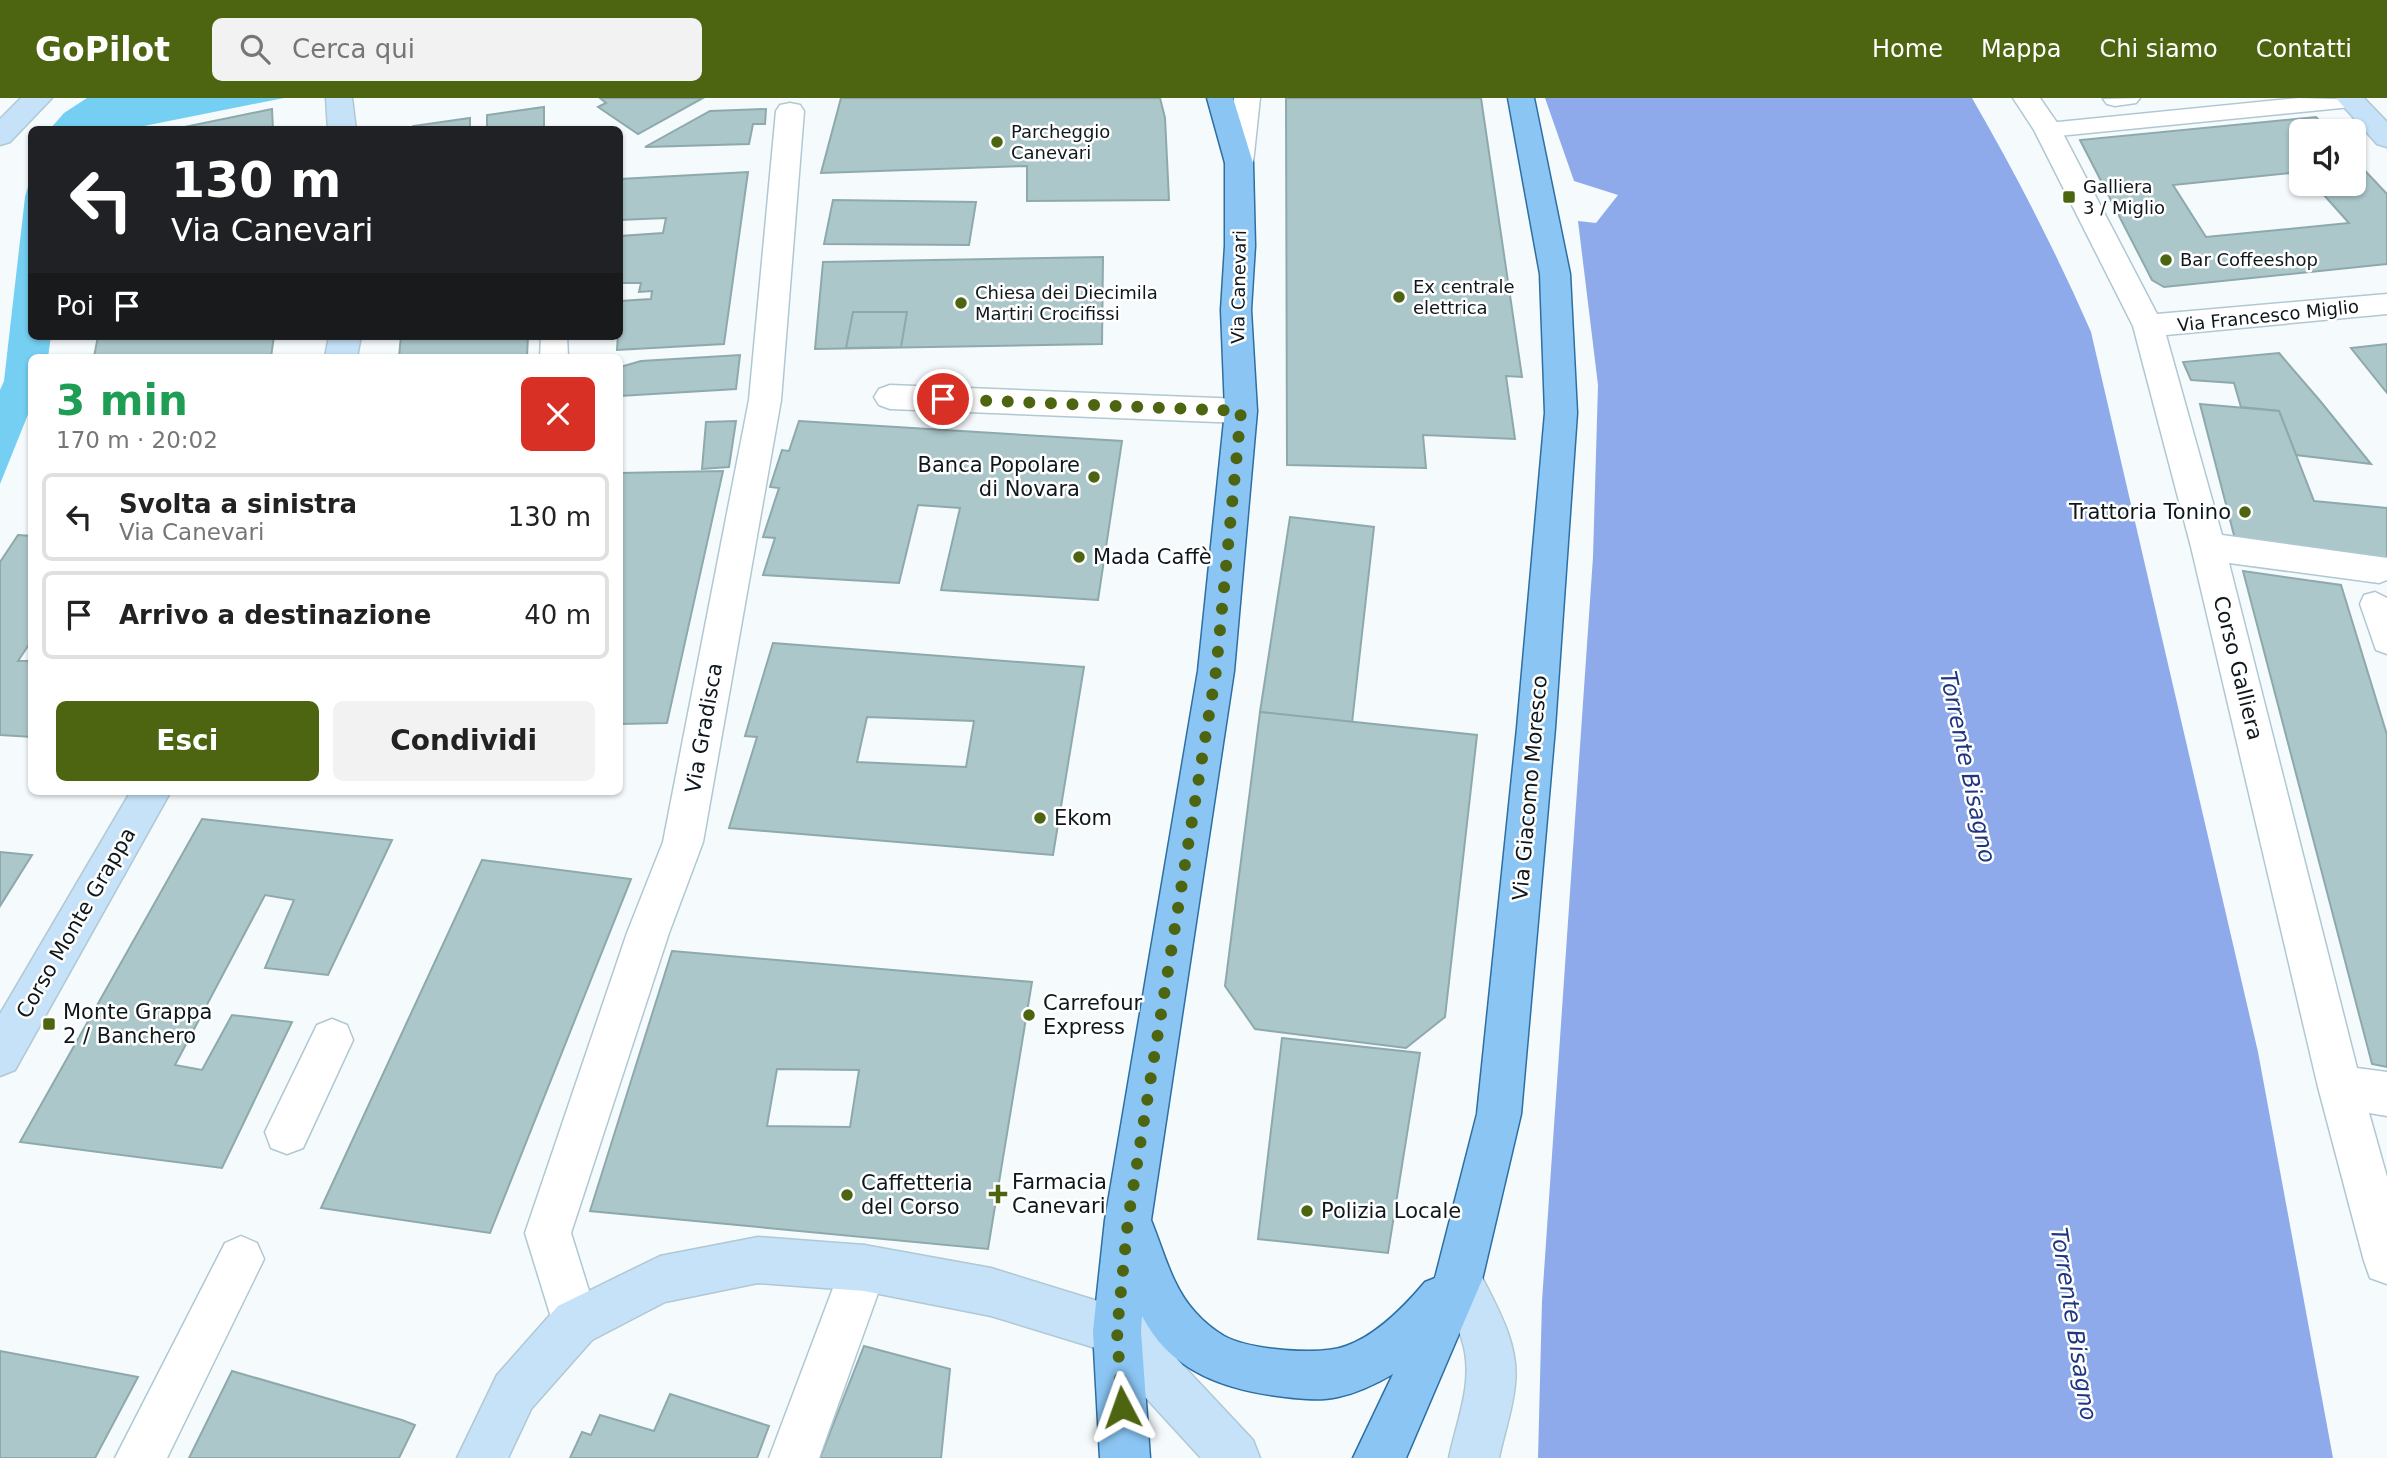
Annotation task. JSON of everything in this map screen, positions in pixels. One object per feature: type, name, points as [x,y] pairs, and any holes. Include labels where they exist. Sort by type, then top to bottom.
[{"type":"main road","name":"Via Canevari","points":[[1125,1458],[1117,1331],[1128,1220],[1216,671],[1241,411],[1236,310],[1240,246],[1239,163],[1220,98]]},
{"type":"main road","name":"Via Giacomo Moresco","points":[[1378,1458],[1391,1435],[1458,1280],[1499,1114],[1536,727],[1561,413],[1555,274],[1521,98]]},
{"type":"main road","points":[[1128,1220],[1164,1307],[1184,1336],[1213,1357],[1256,1369],[1295,1374],[1338,1373],[1373,1357],[1402,1339],[1432,1312],[1458,1280]]},
{"type":"street","points":[[0,136],[26,107],[39,98]]},
{"type":"street","points":[[339,98],[342,126]]},
{"type":"street","name":"Via Canevari","points":[[1239,163],[1247,98]]},
{"type":"street","name":"Corso Galliera","points":[[2026,98],[2048,130],[2148,326],[2208,547],[2340,1087],[2387,1261]]},
{"type":"street","points":[[2350,99],[2387,138]]},
{"type":"street","name":"Via Gradisca","points":[[575,1323],[548,1234],[648,933],[683,842],[765,400],[790,111]]},
{"type":"street","name":"Via Francesco Miglio","points":[[2148,326],[2387,304]]},
{"type":"street","points":[[890,397],[1241,411]]},
{"type":"street","points":[[2208,547],[2379,569]]},
{"type":"street","name":"Corso Monte Grappa","points":[[0,1055],[150,795]]},
{"type":"street","points":[[287,1132],[332,1040]]},
{"type":"street","points":[[2340,1087],[2387,1094]]},
{"type":"street","points":[[140,1458],[240,1259]]},
{"type":"street","points":[[482,1458],[514,1392],[575,1323],[660,1280],[758,1260],[864,1268],[991,1292],[1117,1331],[1184,1336]]},
{"type":"street","points":[[794,1458],[864,1268]]},
{"type":"street","points":[[1458,1280],[1479,1324],[1491,1362],[1490,1385],[1474,1458]]},
{"type":"street","points":[[1117,1331],[1234,1458]]},
{"type":"lane","points":[[2048,130],[2350,99]]},
{"type":"lane","points":[[2375,604],[2387,642]]},
{"type":"shaded area","points":[[87,98],[284,98],[144,126],[53,126],[64,113]]},
{"type":"shaded area","points":[[28,186],[28,340],[50,340],[48,354],[28,354],[28,414],[0,484],[0,390],[4,381]]},
{"type":"water","name":"Torrente Bisagno","points":[[1545,98],[1972,98],[2035,214],[2091,332],[2258,1052],[2333,1458],[1538,1458],[1542,1301],[1593,557],[1598,385],[1578,221],[1596,223],[1618,195],[1574,181]]},
{"type":"building","points":[[600,98],[703,98],[638,134],[598,107],[606,103]]},
{"type":"building","name":"Parcheggio Canevari","points":[[841,98],[1160,98],[1165,118],[1169,200],[1027,201],[1027,166],[821,173]]},
{"type":"building","name":"Ex centrale elettrica","points":[[1286,98],[1481,98],[1522,377],[1506,376],[1515,439],[1423,435],[1426,468],[1287,465]]},
{"type":"building","points":[[544,107],[544,126],[487,126],[487,115]]},
{"type":"building","points":[[272,109],[273,126],[189,126]]},
{"type":"building","points":[[766,109],[765,124],[753,124],[749,144],[645,147],[710,111]]},
{"type":"building","points":[[470,118],[470,126],[413,126]]},
{"type":"building","points":[[2289,120],[2289,173],[2173,185],[2206,237],[2349,223],[2325,196],[2366,196],[2366,172],[2387,194],[2387,264],[2164,287],[2152,280],[2080,140]]},
{"type":"building","points":[[748,172],[724,344],[617,350],[618,340],[623,340],[623,301],[651,299],[652,291],[639,292],[641,283],[623,283],[623,236],[663,233],[666,218],[623,220],[623,179]]},
{"type":"building","points":[[833,200],[976,202],[969,245],[824,244]]},
{"type":"building","name":"Chiesa dei Diecimila Martiri Crocifissi","points":[[1103,257],[1102,344],[815,349],[823,262]]},
{"type":"building","points":[[853,312],[907,312],[901,347],[846,348]]},
{"type":"building","points":[[97,340],[273,340],[271,354],[95,354]]},
{"type":"building","points":[[401,340],[528,340],[527,354],[399,354]]},
{"type":"building","points":[[2387,344],[2387,393],[2351,348]]},
{"type":"building","points":[[2279,353],[2371,464],[2296,455],[2279,411],[2241,407],[2234,383],[2191,380],[2183,362]]},
{"type":"building","points":[[740,355],[736,389],[623,396],[623,366],[641,361]]},
{"type":"building","points":[[2200,404],[2279,411],[2314,501],[2387,508],[2387,558],[2236,543]]},
{"type":"building","points":[[736,421],[729,467],[702,469],[706,422]]},
{"type":"building","points":[[799,421],[1122,441],[1098,600],[941,590],[960,508],[918,505],[899,583],[763,575],[775,538],[763,537],[779,488],[770,487],[782,450],[789,451]]},
{"type":"building","points":[[723,471],[667,723],[623,724],[623,473]]},
{"type":"building","points":[[1290,517],[1374,527],[1352,723],[1260,712]]},
{"type":"building","points":[[18,535],[28,536],[28,646],[18,661],[28,661],[28,737],[0,735],[0,562]]},
{"type":"building","points":[[2243,571],[2341,585],[2387,735],[2387,1067],[2372,1064]]},
{"type":"building","points":[[773,643],[1084,667],[1053,855],[729,828],[757,737],[745,736]],"holes":[[[867,717],[974,721],[966,767],[857,762]]]},
{"type":"building","points":[[1260,712],[1477,735],[1445,1017],[1406,1048],[1255,1029],[1225,986]]},
{"type":"building","points":[[202,819],[392,840],[328,975],[265,968],[294,900],[265,895],[175,1065],[202,1070],[232,1015],[292,1022],[222,1168],[20,1142]]},
{"type":"building","points":[[0,852],[32,855],[0,906]]},
{"type":"building","points":[[482,860],[631,879],[490,1233],[321,1208]]},
{"type":"building","points":[[672,951],[1032,982],[988,1249],[590,1211]],"holes":[[[777,1069],[859,1070],[850,1127],[767,1126]]]},
{"type":"building","points":[[1282,1038],[1420,1053],[1388,1253],[1258,1239]]},
{"type":"building","points":[[864,1346],[950,1369],[941,1458],[820,1458]]},
{"type":"building","points":[[0,1351],[138,1377],[95,1458],[0,1458]]},
{"type":"building","points":[[232,1371],[415,1425],[399,1458],[189,1458]]},
{"type":"building","points":[[670,1394],[769,1426],[757,1458],[570,1458],[582,1432],[591,1435],[600,1415],[654,1431]]},
{"type":"place","name":"Parcheggio Canevari","points":[[997,142]]},
{"type":"place","name":"Galliera 3 / Miglio","points":[[2069,197]]},
{"type":"place","name":"Bar Coffeeshop","points":[[2166,260]]},
{"type":"place","name":"Ex centrale elettrica","points":[[1399,297]]},
{"type":"place","name":"Chiesa dei Diecimila Martiri Crocifissi","points":[[961,303]]},
{"type":"place","name":"Banca Popolare di Novara","points":[[1094,477]]},
{"type":"place","name":"Trattoria Tonino","points":[[2245,512]]},
{"type":"place","name":"Mada Caffè","points":[[1079,557]]},
{"type":"place","name":"Ekom","points":[[1040,818]]},
{"type":"place","name":"Carrefour Express","points":[[1029,1015]]},
{"type":"place","name":"Monte Grappa 2 / Banchero","points":[[49,1024]]},
{"type":"place","name":"Farmacia Canevari","points":[[998,1194]]},
{"type":"place","name":"Caffetteria del Corso","points":[[847,1195]]},
{"type":"place","name":"Polizia Locale","points":[[1307,1211]]},
{"type":"route","points":[[943,399],[1241,411],[1216,671],[1128,1220],[1117,1331],[1122,1407]]}]
